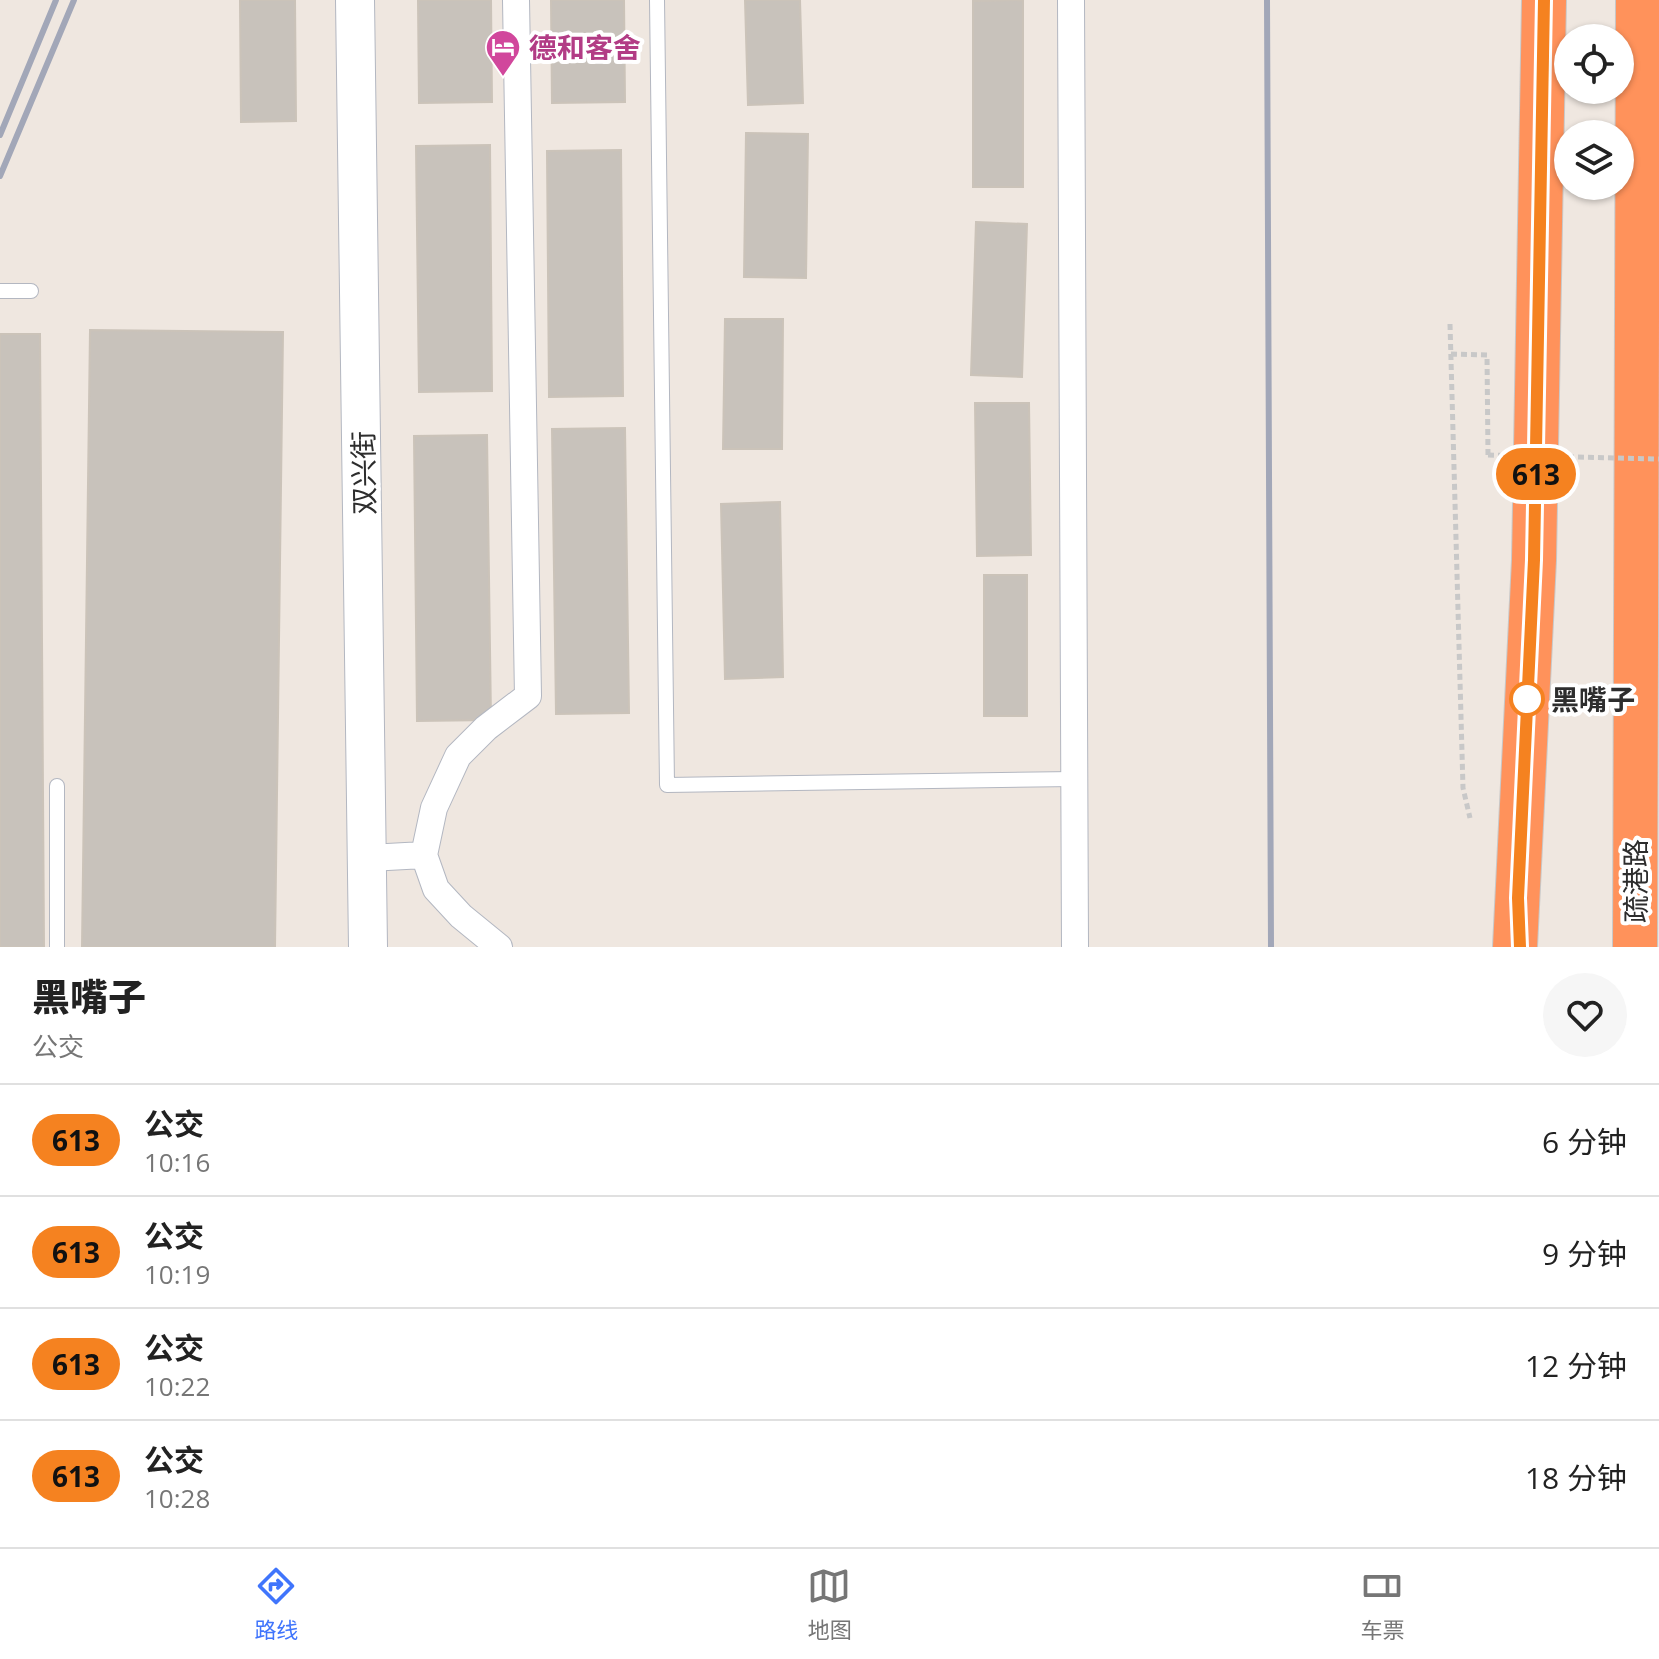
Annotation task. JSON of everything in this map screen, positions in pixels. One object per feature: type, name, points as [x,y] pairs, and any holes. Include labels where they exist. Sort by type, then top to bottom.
[{"type":"highway","points":[[1518,947],[1534,560],[1544,0]]},
{"type":"highway","name":"疏港路","points":[[1635,947],[1638,0]]},
{"type":"street","name":"双兴街","points":[[355,0],[368,947]]},
{"type":"street","points":[[499,947],[461,916],[436,889],[424,855],[434,808],[458,756],[486,728],[528,696],[516,0]]},
{"type":"street","points":[[1071,0],[1075,947]]},
{"type":"street","points":[[369,858],[424,855]]},
{"type":"lane","points":[[657,0],[667,785],[1074,779]]},
{"type":"lane","points":[[0,291],[31,291]]},
{"type":"lane","points":[[57,786],[57,947]]},
{"type":"path","points":[[1450,324],[1463,788],[1470,818]]},
{"type":"path","points":[[1451,354],[1487,355],[1488,455],[1659,459]]},
{"type":"building","points":[[240,0],[295,0],[296,121],[241,122]]},
{"type":"building","points":[[418,0],[491,0],[492,102],[419,103]]},
{"type":"building","points":[[551,0],[624,0],[625,102],[552,103]]},
{"type":"building","points":[[745,0],[800,0],[803,103],[748,105]]},
{"type":"building","points":[[1023,0],[1023,187],[973,187],[973,1]]},
{"type":"building","points":[[746,133],[808,134],[806,278],[744,277]]},
{"type":"building","points":[[490,145],[492,391],[419,392],[416,146]]},
{"type":"building","points":[[621,150],[623,396],[549,397],[547,151]]},
{"type":"building","points":[[976,222],[1027,224],[1022,377],[971,375]]},
{"type":"building","points":[[725,319],[783,319],[782,449],[723,449]]},
{"type":"building","points":[[90,330],[283,332],[275,947],[82,947]]},
{"type":"building","points":[[0,334],[40,334],[44,947],[0,947]]},
{"type":"building","points":[[975,403],[1029,403],[1031,555],[977,556]]},
{"type":"building","points":[[625,428],[629,713],[556,714],[552,429]]},
{"type":"building","points":[[487,435],[491,720],[417,721],[414,436]]},
{"type":"building","points":[[780,502],[783,677],[725,679],[721,504]]},
{"type":"building","points":[[984,575],[1027,575],[1027,716],[984,716]]},
{"type":"railway","points":[[0,135],[56,0]]},
{"type":"railway","points":[[0,176],[74,0]]},
{"type":"railway","points":[[1267,0],[1271,947]]},
{"type":"bus line","name":"613","points":[[1520,947],[1518,898],[1534,560],[1544,0]]},
{"type":"place","name":"德和客舍","points":[[503,78]]},
{"type":"place","name":"黑嘴子","points":[[1527,699]]}]
